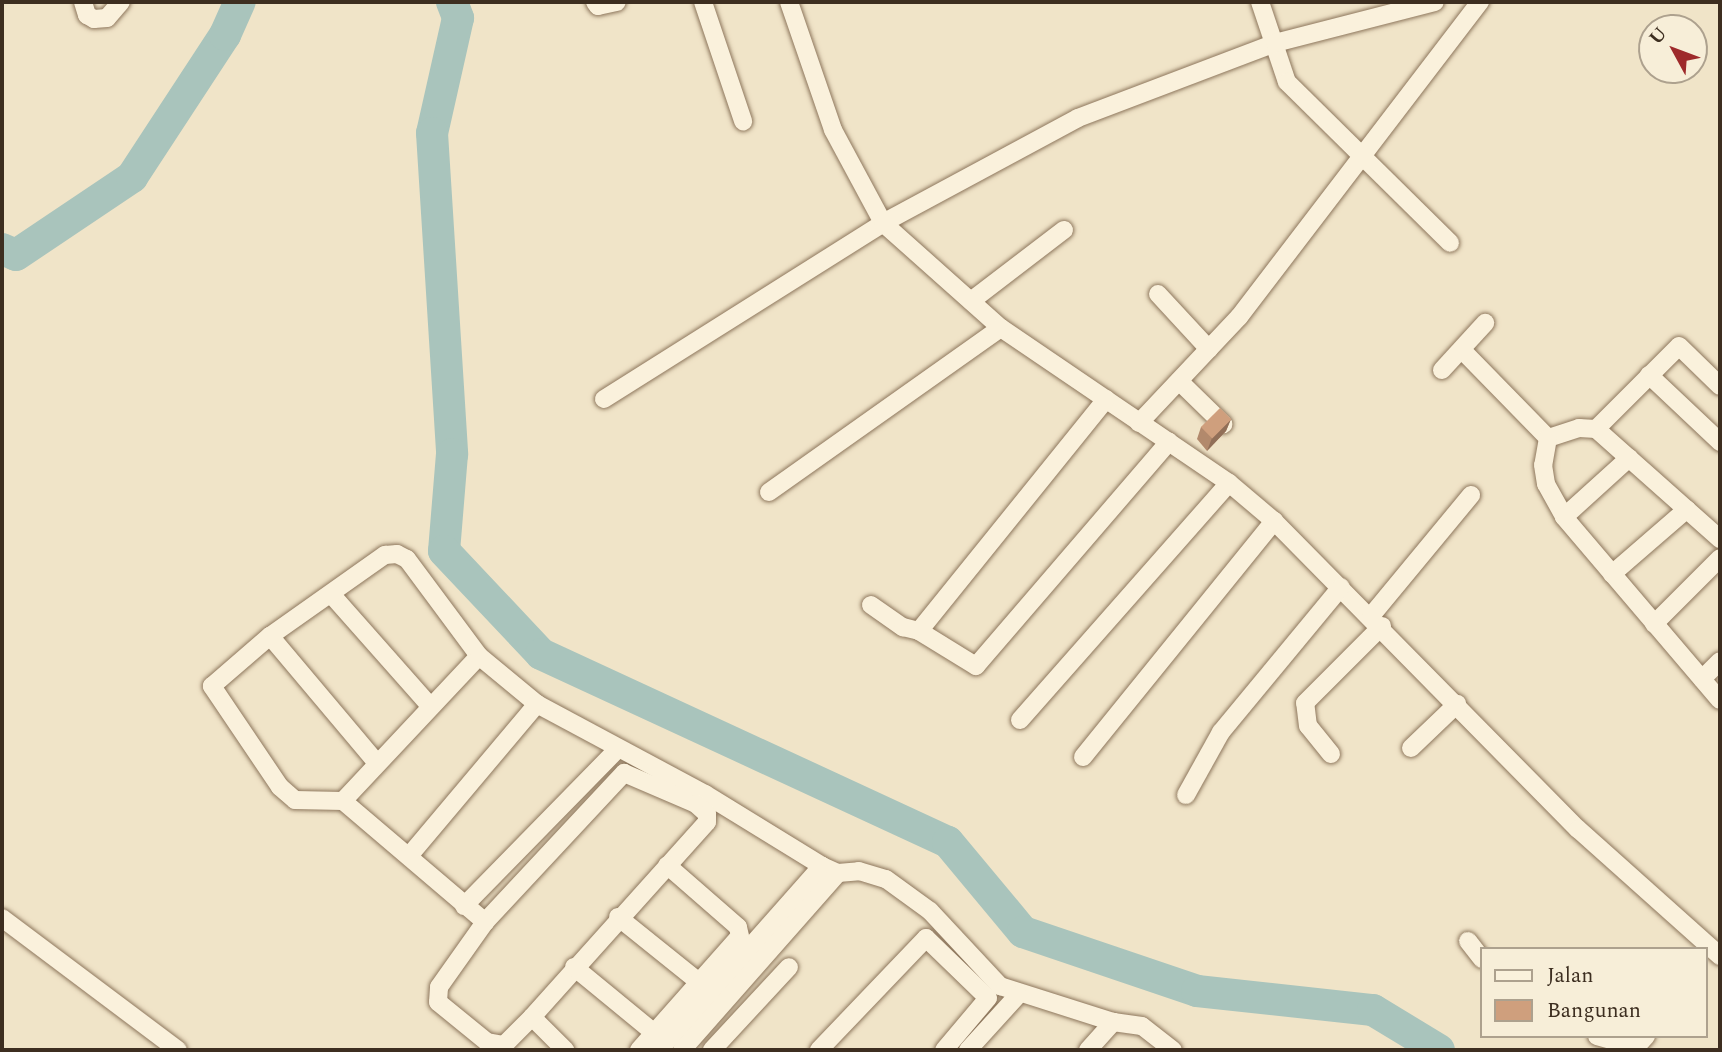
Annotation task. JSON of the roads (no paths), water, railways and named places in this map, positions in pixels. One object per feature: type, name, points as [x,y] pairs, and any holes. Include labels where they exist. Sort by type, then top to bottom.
[{"type":"street","points":[[83,2],[94,19],[107,18],[121,2]]},
{"type":"street","points":[[595,2],[598,6],[617,2]]},
{"type":"street","points":[[703,2],[743,121]]},
{"type":"street","points":[[789,2],[832,130],[883,223],[1001,328],[1229,483],[1274,522],[1376,621],[1578,829],[1706,947]]},
{"type":"street","points":[[1260,2],[1287,82],[1450,243]]},
{"type":"street","points":[[604,399],[883,223],[1097,109],[1275,43],[1435,2]]},
{"type":"street","points":[[1139,424],[1272,276],[1359,156],[1480,2]]},
{"type":"street","points":[[971,301],[1064,230]]},
{"type":"street","points":[[1158,294],[1209,349]]},
{"type":"street","points":[[1442,370],[1463,351],[1485,323]]},
{"type":"street","points":[[769,492],[1001,328]]},
{"type":"street","points":[[1596,429],[1679,346],[1720,386]]},
{"type":"street","points":[[1463,351],[1548,438]]},
{"type":"street","points":[[1649,375],[1720,442]]},
{"type":"street","points":[[1179,382],[1223,424]]},
{"type":"street","points":[[919,631],[1106,399]]},
{"type":"street","points":[[1548,438],[1578,428],[1596,429],[1720,539]]},
{"type":"street","points":[[1548,438],[1542,465],[1546,484],[1564,517],[1720,700]]},
{"type":"street","points":[[871,605],[903,627],[919,631],[976,666],[1169,442]]},
{"type":"street","points":[[1564,517],[1629,458]]},
{"type":"street","points":[[1020,720],[1229,483]]},
{"type":"street","points":[[1331,754],[1308,726],[1305,703],[1376,621],[1471,495]]},
{"type":"street","points":[[1612,574],[1688,509]]},
{"type":"street","points":[[1083,757],[1274,522]]},
{"type":"street","points":[[485,922],[343,801],[295,800],[281,787],[214,693],[217,677],[385,555],[397,554],[407,559],[480,656],[537,704],[705,794],[830,870],[859,871],[886,879],[936,916],[989,978],[1018,995],[1114,1022],[1142,1026],[1173,1050]]},
{"type":"street","points":[[1654,624],[1720,558]]},
{"type":"street","points":[[1186,795],[1221,732],[1341,587]]},
{"type":"street","points":[[331,594],[430,706]]},
{"type":"street","points":[[270,636],[376,762]]},
{"type":"street","points":[[343,801],[376,762],[480,656]]},
{"type":"street","points":[[1702,679],[1720,660]]},
{"type":"street","points":[[409,856],[537,704]]},
{"type":"street","points":[[1411,748],[1457,704]]},
{"type":"street","points":[[464,906],[618,749]]},
{"type":"street","points":[[624,773],[696,804],[707,814],[707,822],[618,917],[532,1017],[504,1045],[494,1046],[438,1002],[439,987],[485,922],[624,773]]},
{"type":"street","points":[[639,1050],[740,936],[738,927],[667,865]]},
{"type":"street","points":[[659,1050],[830,870]]},
{"type":"street","points":[[682,1050],[830,870]]},
{"type":"street","points":[[618,917],[700,983]]},
{"type":"street","points":[[2,918],[178,1050]]},
{"type":"street","points":[[819,1050],[926,938],[988,998],[944,1050]]},
{"type":"street","points":[[1468,941],[1480,956]]},
{"type":"street","points":[[574,967],[653,1032]]},
{"type":"street","points":[[712,1050],[789,967]]},
{"type":"street","points":[[968,1050],[1018,995]]},
{"type":"street","points":[[532,1017],[565,1050]]},
{"type":"street","points":[[1088,1050],[1114,1022]]},
{"type":"street","points":[[1607,1038],[1640,1045]]},
{"type":"waterway","points":[[2,249],[16,255],[132,177],[225,35],[240,2]]},
{"type":"waterway","points":[[452,2],[458,18],[432,133],[452,454],[444,551],[541,654],[948,842],[1023,932],[1197,991],[1373,1010],[1439,1050]]}]
